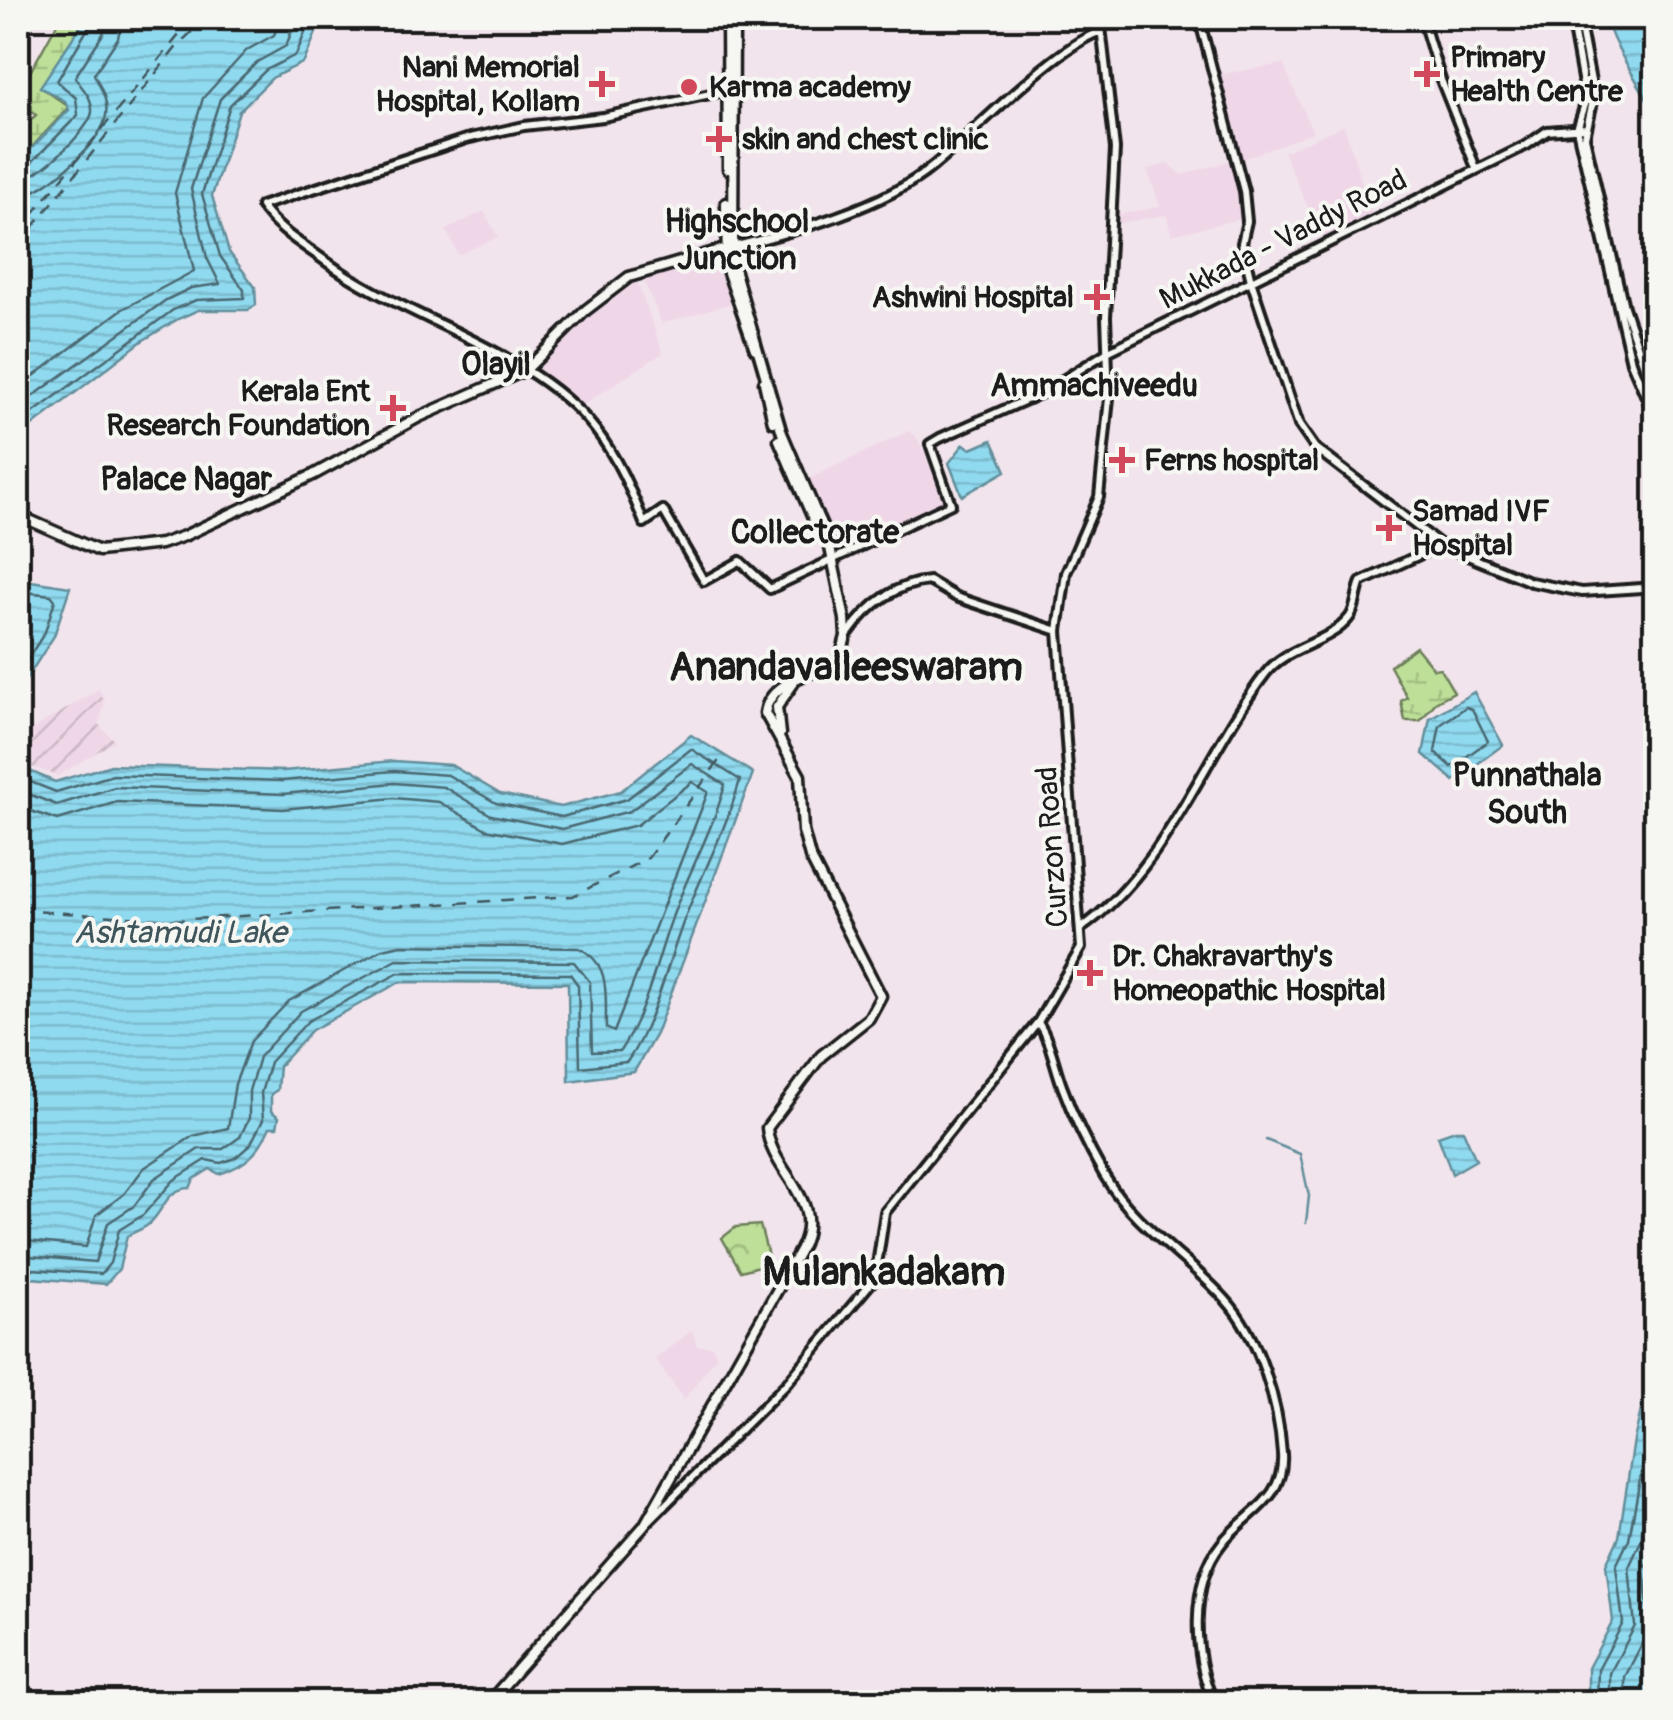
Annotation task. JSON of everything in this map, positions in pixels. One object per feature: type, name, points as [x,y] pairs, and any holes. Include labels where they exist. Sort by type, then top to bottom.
[{"type":"main road","points":[[489,1702],[644,1526],[807,1236],[804,1203],[767,1128],[821,1056],[869,1018],[881,996],[810,857],[800,776],[767,720],[766,707],[772,695],[840,658],[846,636],[829,548],[782,449],[758,358],[730,286],[730,18]]},
{"type":"main road","points":[[18,515],[99,551],[161,544],[238,511],[392,430],[526,370],[586,310],[629,277],[728,248]]},
{"type":"street","name":"Curzon Road","points":[[644,1526],[786,1383],[856,1303],[874,1278],[885,1212],[1038,1022],[1075,961],[1080,929],[1058,631],[1066,572],[1099,497],[1110,351],[1106,317],[1115,149],[1100,18]]},
{"type":"street","points":[[1198,18],[1244,191],[1247,221],[1242,243],[1250,281],[1305,437],[1370,493],[1441,544],[1531,582],[1561,588],[1656,587]]},
{"type":"street","points":[[1422,18],[1440,80],[1476,168]]},
{"type":"street","points":[[1575,18],[1586,101],[1581,128],[1631,362],[1656,420]]},
{"type":"street","points":[[728,248],[848,210],[931,169],[1049,65],[1099,32]]},
{"type":"street","points":[[732,90],[603,118],[524,126],[466,139],[262,204],[278,226],[352,280],[526,370],[595,428],[625,477],[644,523],[663,510],[704,581],[740,560],[770,590],[833,562]]},
{"type":"street","points":[[1581,128],[1624,307],[1656,401]]},
{"type":"street","name":"Mukkada - Vaddy Road","points":[[833,562],[951,504],[930,444],[1044,392],[1110,351],[1547,131],[1581,128]]},
{"type":"street","points":[[1080,929],[1120,894],[1145,863],[1232,721],[1275,662],[1347,621],[1362,582],[1441,544]]},
{"type":"street","points":[[846,636],[864,612],[907,584],[929,581],[956,597],[1058,631]]},
{"type":"street","points":[[1038,1022],[1048,1038],[1078,1123],[1128,1211],[1225,1298],[1262,1362],[1282,1454],[1280,1479],[1270,1501],[1218,1547],[1205,1577],[1198,1628],[1204,1681],[1214,1702]]},
{"type":"shaded area","points":[[1283,64],[1313,132],[1238,161],[1216,75]]},
{"type":"shaded area","points":[[1344,125],[1372,215],[1323,240],[1283,152]]},
{"type":"shaded area","points":[[1232,160],[1244,218],[1172,235],[1166,215],[1114,224],[1113,216],[1160,206],[1147,170],[1169,163],[1182,175]]},
{"type":"shaded area","points":[[484,211],[498,237],[458,255],[446,230]]},
{"type":"shaded area","points":[[704,259],[718,262],[731,303],[662,324],[642,277]]},
{"type":"shaded area","points":[[636,278],[663,353],[583,405],[529,372],[565,334]]},
{"type":"shaded area","points":[[909,431],[916,436],[945,496],[940,505],[837,553],[804,481]]},
{"type":"shaded area","points":[[99,689],[105,702],[99,725],[115,741],[58,776],[18,762],[18,738]]},
{"type":"shaded area","points":[[692,1330],[697,1346],[712,1346],[717,1356],[684,1400],[655,1359]]},
{"type":"green space","points":[[60,18],[86,18],[41,87],[69,107],[18,162],[18,132],[36,115],[18,101],[18,94]]},
{"type":"green space","points":[[1416,647],[1434,669],[1440,668],[1454,692],[1437,701],[1420,721],[1405,721],[1401,701],[1407,697],[1390,666]]},
{"type":"green space","points":[[760,1225],[770,1263],[741,1271],[722,1238],[736,1227]]},
{"type":"water","points":[[86,18],[322,18],[304,62],[272,78],[239,111],[212,196],[229,252],[255,287],[256,305],[248,310],[198,310],[178,319],[142,341],[18,437],[18,162],[69,110],[65,101],[40,87]]},
{"type":"water","points":[[1606,18],[1655,18],[1655,115],[1615,42]]},
{"type":"water","points":[[992,440],[1006,471],[962,496],[949,463],[964,444],[971,449]]},
{"type":"water","points":[[18,579],[70,587],[54,636],[18,692]]},
{"type":"water","points":[[1474,692],[1503,745],[1454,781],[1423,754],[1430,718]]},
{"type":"water","name":"Ashtamudi Lake","points":[[691,735],[753,773],[656,1034],[634,1072],[569,1081],[568,983],[400,982],[312,1030],[279,1066],[277,1090],[271,1094],[271,1111],[279,1117],[277,1127],[270,1127],[256,1151],[237,1167],[219,1174],[210,1169],[194,1179],[190,1188],[170,1196],[149,1224],[127,1236],[119,1269],[106,1284],[18,1277],[18,766],[55,782],[111,765],[283,771],[394,761],[451,765],[500,794],[561,807],[621,791]]},
{"type":"water","points":[[1463,1130],[1476,1160],[1452,1174],[1438,1136]]},
{"type":"water","points":[[1655,1372],[1655,1702],[1588,1702],[1588,1668],[1613,1621],[1606,1565],[1619,1537],[1634,1440],[1647,1385]]},
{"type":"waterway","points":[[1266,1140],[1300,1154],[1309,1196],[1306,1223]]},
{"type":"ferry route","points":[[18,232],[193,18]]},
{"type":"ferry route","points":[[18,246],[179,44],[206,18]]},
{"type":"ferry route","points":[[18,910],[175,920],[573,896],[648,858],[723,755]]},
{"type":"place","name":"Primary Health Centre","points":[[1427,74]]},
{"type":"place","name":"Nani Memorial Hospital, Kollam","points":[[602,84]]},
{"type":"place","name":"Karma academy","points":[[689,87]]},
{"type":"place","name":"skin and chest clinic","points":[[719,139]]},
{"type":"place","name":"Ashwini Hospital","points":[[1097,297]]},
{"type":"place","name":"Kerala Ent Research Foundation","points":[[393,408]]},
{"type":"place","name":"Ferns hospital","points":[[1122,460]]},
{"type":"place","name":"Samad IVF Hospital","points":[[1389,528]]},
{"type":"place","name":"Dr. Chakravarthy's Homeopathic Hospital","points":[[1090,973]]},
{"type":"district","name":"Highschool Junction","points":[[737,240]]},
{"type":"district","name":"Olayil","points":[[496,364]]},
{"type":"district","name":"Ammachiveedu","points":[[1094,385]]},
{"type":"district","name":"Palace Nagar","points":[[186,479]]},
{"type":"district","name":"Collectorate","points":[[815,532]]},
{"type":"district","name":"Anandavalleeswaram","points":[[846,666]]},
{"type":"district","name":"Punnathala South","points":[[1527,794]]},
{"type":"district","name":"Mulankadakam","points":[[884,1271]]}]
